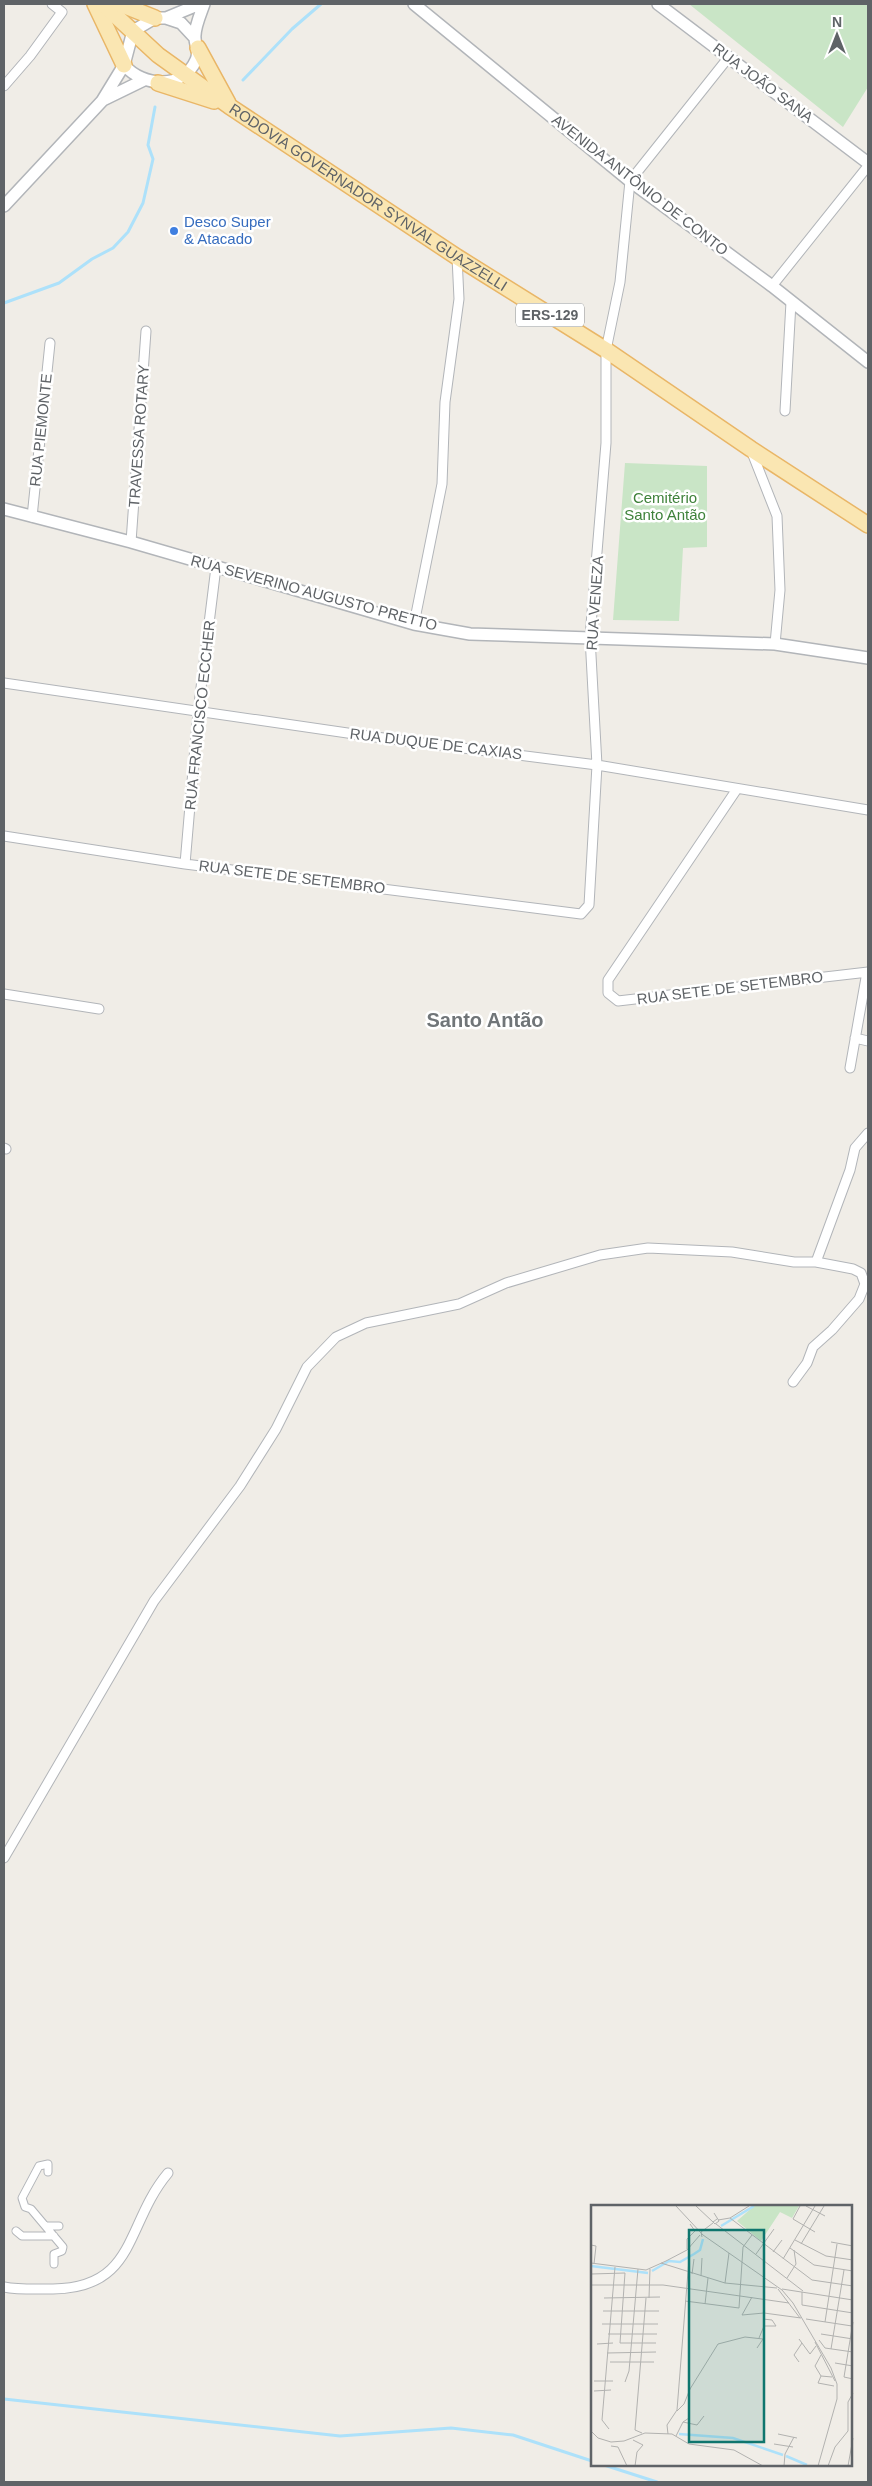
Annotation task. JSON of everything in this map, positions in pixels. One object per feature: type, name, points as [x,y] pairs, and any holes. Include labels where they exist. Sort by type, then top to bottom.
[{"type":"main road","points":[[95,4],[124,65]]},
{"type":"main road","name":"RODOVIA GOVERNADOR SYNVAL GUAZZELLI","points":[[103,4],[131,38],[229,106],[457,257],[606,350],[751,449],[868,525]]},
{"type":"main road","points":[[120,4],[160,18]]},
{"type":"main road","points":[[196,42],[229,106]]},
{"type":"main road","points":[[151,82],[229,106]]},
{"type":"street","points":[[4,86],[30,56],[62,12],[52,4]]},
{"type":"street","points":[[4,206],[102,101],[124,65],[131,38],[160,18],[202,4],[196,42],[196,60],[185,75],[151,82],[102,101]]},
{"type":"street","name":"AVENIDA ANTÔNIO DE CONTO","points":[[414,4],[630,181],[772,286],[868,362]]},
{"type":"street","name":"RUA JOÃO SANA","points":[[658,4],[868,164]]},
{"type":"street","points":[[160,18],[181,23],[196,42]]},
{"type":"street","points":[[630,181],[728,58]]},
{"type":"street","points":[[124,65],[133,75],[151,82]]},
{"type":"street","points":[[772,286],[868,164]]},
{"type":"street","name":"RUA VENEZA","points":[[581,914],[589,905],[597,765],[590,637],[606,452],[606,350],[620,282],[630,181]]},
{"type":"street","points":[[414,624],[442,484],[445,402],[459,299],[457,257]]},
{"type":"street","points":[[785,411],[791,302]]},
{"type":"street","name":"TRAVESSA ROTARY","points":[[131,542],[146,331]]},
{"type":"street","name":"RUA PIEMONTE","points":[[32,517],[50,343]]},
{"type":"street","points":[[751,449],[778,516],[780,590],[775,644]]},
{"type":"street","name":"RUA SEVERINO AUGUSTO PRETTO","points":[[4,509],[131,542],[414,624],[470,634],[775,644],[868,658]]},
{"type":"street","name":"RUA FRANCISCO ECCHER","points":[[185,864],[198,712],[216,566]]},
{"type":"street","name":"RUA DUQUE DE CAXIAS","points":[[4,684],[597,765],[868,810]]},
{"type":"street","name":"RUA SETE DE SETEMBRO","points":[[737,789],[608,980],[608,993],[618,1001],[868,972]]},
{"type":"street","name":"RUA SETE DE SETEMBRO","points":[[4,836],[185,864],[581,914]]},
{"type":"street","points":[[850,1068],[868,972]]},
{"type":"street","points":[[4,994],[98,1009]]},
{"type":"street","points":[[856,1038],[868,1041]]},
{"type":"street","points":[[816,1262],[847,1178],[855,1148],[868,1133]]},
{"type":"street","points":[[4,1858],[154,1601],[240,1486],[276,1429],[307,1367],[336,1337],[366,1323],[459,1304],[506,1283],[600,1254],[648,1248],[732,1252],[794,1262],[816,1262],[853,1269],[861,1273],[865,1284],[859,1299],[832,1330],[813,1347],[807,1363],[793,1382]]},
{"type":"street","points":[[17,2205],[39,2166],[48,2164],[48,2172]]},
{"type":"street","points":[[4,2287],[72,2289],[92,2283],[110,2273],[120,2260],[155,2189],[168,2173]]},
{"type":"street","points":[[22,2198],[25,2207],[31,2209],[63,2247],[62,2251],[54,2254],[54,2264]]},
{"type":"street","points":[[16,2231],[22,2236],[50,2232],[59,2226]]},
{"type":"green space","points":[[689,4],[868,4],[868,87],[843,127]]},
{"type":"green space","name":"Cemitério Santo Antão","points":[[625,463],[707,466],[707,547],[683,548],[679,621],[613,620]]},
{"type":"waterway","points":[[243,80],[292,29],[321,4]]},
{"type":"waterway","points":[[4,303],[59,283],[92,259],[113,248],[128,232],[143,203],[153,159],[148,145],[155,107]]},
{"type":"waterway","points":[[4,2399],[340,2436],[451,2428],[513,2435],[591,2461]]},
{"type":"waterway","points":[[607,2466],[657,2482]]},
{"type":"place","name":"Desco Super & Atacado","points":[[174,231]]},
{"type":"district","name":"Santo Antão","points":[[485,1020]]}]
